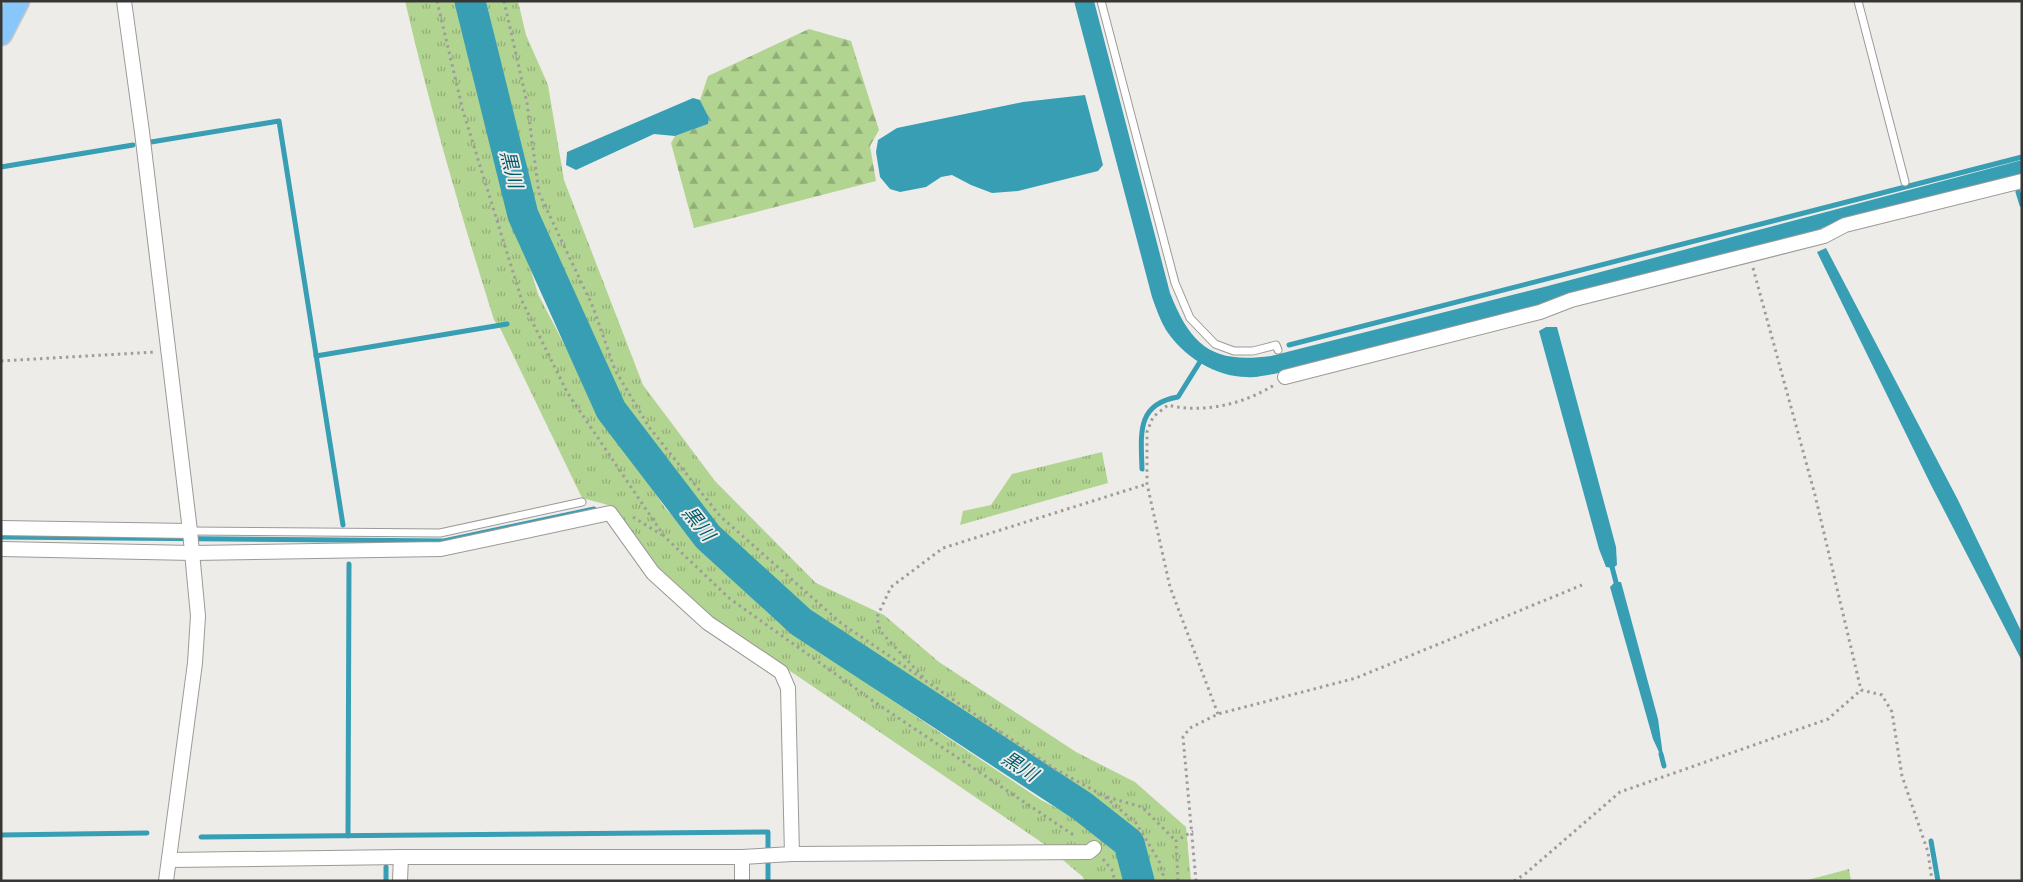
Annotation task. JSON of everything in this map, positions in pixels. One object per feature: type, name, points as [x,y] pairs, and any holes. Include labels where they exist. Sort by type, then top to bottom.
[{"type":"main road","points":[[1,34],[18,1]]},
{"type":"street","points":[[124,1],[142,132],[190,531],[198,616],[195,663],[166,881]]},
{"type":"street","points":[[1286,378],[1540,312],[1570,300],[1824,236],[1845,225],[2022,181]]},
{"type":"street","points":[[1,549],[192,553],[441,549],[610,513],[653,573],[708,624],[781,672],[788,688],[792,854]]},
{"type":"street","points":[[1,528],[190,531]]},
{"type":"street","points":[[169,860],[401,857],[742,858],[792,854],[1089,852],[1094,848]]},
{"type":"street","points":[[400,881],[401,857]]},
{"type":"street","points":[[742,858],[742,881]]},
{"type":"lane","points":[[1102,1],[1175,283],[1190,318],[1215,344],[1234,351],[1253,351],[1276,345],[1278,350]]},
{"type":"lane","points":[[1858,1],[1905,182]]},
{"type":"lane","points":[[190,531],[440,533],[582,502]]},
{"type":"path","points":[[436,1],[463,111],[522,301],[566,392],[664,536]]},
{"type":"path","points":[[504,1],[527,103],[540,193],[593,307],[616,370],[649,427],[720,516],[840,624],[1055,769],[1104,796],[1136,823],[1159,861],[1165,881]]},
{"type":"path","points":[[1749,256],[1815,495],[1861,690]]},
{"type":"path","points":[[1,361],[168,351]]},
{"type":"path","points":[[1218,714],[1170,587],[1146,484],[1147,432],[1153,417],[1168,405],[1182,409],[1230,404],[1258,395],[1286,378]]},
{"type":"path","points":[[928,682],[880,631],[877,617],[891,586],[943,548],[1146,484]]},
{"type":"path","points":[[610,513],[623,511],[664,536],[736,604],[876,704],[1094,848],[1112,870],[1116,881]]},
{"type":"path","points":[[1196,881],[1193,831],[1183,737],[1190,728],[1218,714],[1356,678],[1582,585]]},
{"type":"path","points":[[1514,881],[1525,874],[1620,792],[1828,718],[1861,690]]},
{"type":"path","points":[[1861,690],[1882,695],[1892,712],[1902,776],[1928,852],[1932,881]]},
{"type":"path","points":[[1104,796],[1142,808],[1176,841],[1178,881]]},
{"type":"path","points":[[1176,841],[1193,831]]},
{"type":"green space","points":[[405,1],[459,1],[484,115],[538,294],[591,396],[665,508],[712,558],[878,691],[1041,800],[1101,831],[1125,861],[1130,881],[1084,881],[1083,877],[1044,844],[793,673],[712,621],[658,569],[612,506],[582,498],[501,330],[494,320],[447,162]]},
{"type":"green space","points":[[486,1],[518,1],[526,35],[548,85],[564,180],[643,385],[715,481],[816,583],[884,615],[939,662],[1076,752],[1135,782],[1186,827],[1191,881],[1151,881],[1138,844],[1108,813],[1065,789],[837,636],[712,526],[638,435],[604,379],[525,199],[513,114]]},
{"type":"green space","points":[[809,29],[851,41],[879,130],[870,146],[876,181],[694,228],[671,143],[675,136],[708,124],[709,118],[700,100],[708,76]]},
{"type":"green space","points":[[1102,452],[1108,483],[960,525],[963,511],[991,505],[1012,474]]},
{"type":"green space","points":[[1849,869],[1851,881],[1804,881]]},
{"type":"water","points":[[1074,1],[1094,1],[1170,293],[1178,311],[1186,326],[1206,347],[1219,354],[1233,357],[1271,356],[1544,287],[2022,160],[2022,174],[1843,219],[1813,232],[1550,303],[1274,374],[1254,377],[1235,376],[1212,369],[1191,356],[1173,339],[1160,318],[1152,297]]},
{"type":"water","points":[[1085,95],[1103,165],[1098,171],[1018,191],[992,193],[952,175],[941,177],[926,187],[900,192],[890,189],[880,177],[876,152],[878,140],[897,128],[1023,102]]},
{"type":"water","points":[[693,98],[700,100],[709,118],[708,124],[675,136],[654,134],[576,170],[566,165],[567,152]]},
{"type":"water","points":[[1826,248],[1958,500],[2022,633],[2022,661],[1931,485],[1817,252]]},
{"type":"water","points":[[1546,327],[1557,327],[1616,547],[1617,565],[1613,568],[1606,567],[1599,549],[1539,331]]},
{"type":"water","points":[[1615,582],[1621,582],[1658,719],[1664,763],[1653,739],[1610,587]]},
{"type":"waterway","name":"黒川","points":[[470,1],[523,215],[611,410],[708,537],[801,622],[1082,806],[1129,843],[1139,881]]},
{"type":"waterway","points":[[151,142],[279,121],[343,525]]},
{"type":"waterway","points":[[1,167],[133,145]]},
{"type":"waterway","points":[[1289,345],[2022,157]]},
{"type":"waterway","points":[[2018,192],[2022,205]]},
{"type":"waterway","points":[[316,356],[507,324]]},
{"type":"waterway","points":[[1142,469],[1142,433],[1148,414],[1155,406],[1178,397],[1203,357]]},
{"type":"waterway","points":[[1,537],[444,541],[594,509]]},
{"type":"waterway","points":[[1611,563],[1617,586]]},
{"type":"waterway","points":[[348,836],[349,564]]},
{"type":"waterway","points":[[1661,754],[1664,766]]},
{"type":"waterway","points":[[201,837],[768,832],[768,881]]},
{"type":"waterway","points":[[1,835],[147,833]]},
{"type":"waterway","points":[[1931,841],[1938,881]]},
{"type":"waterway","points":[[386,867],[386,881]]}]
